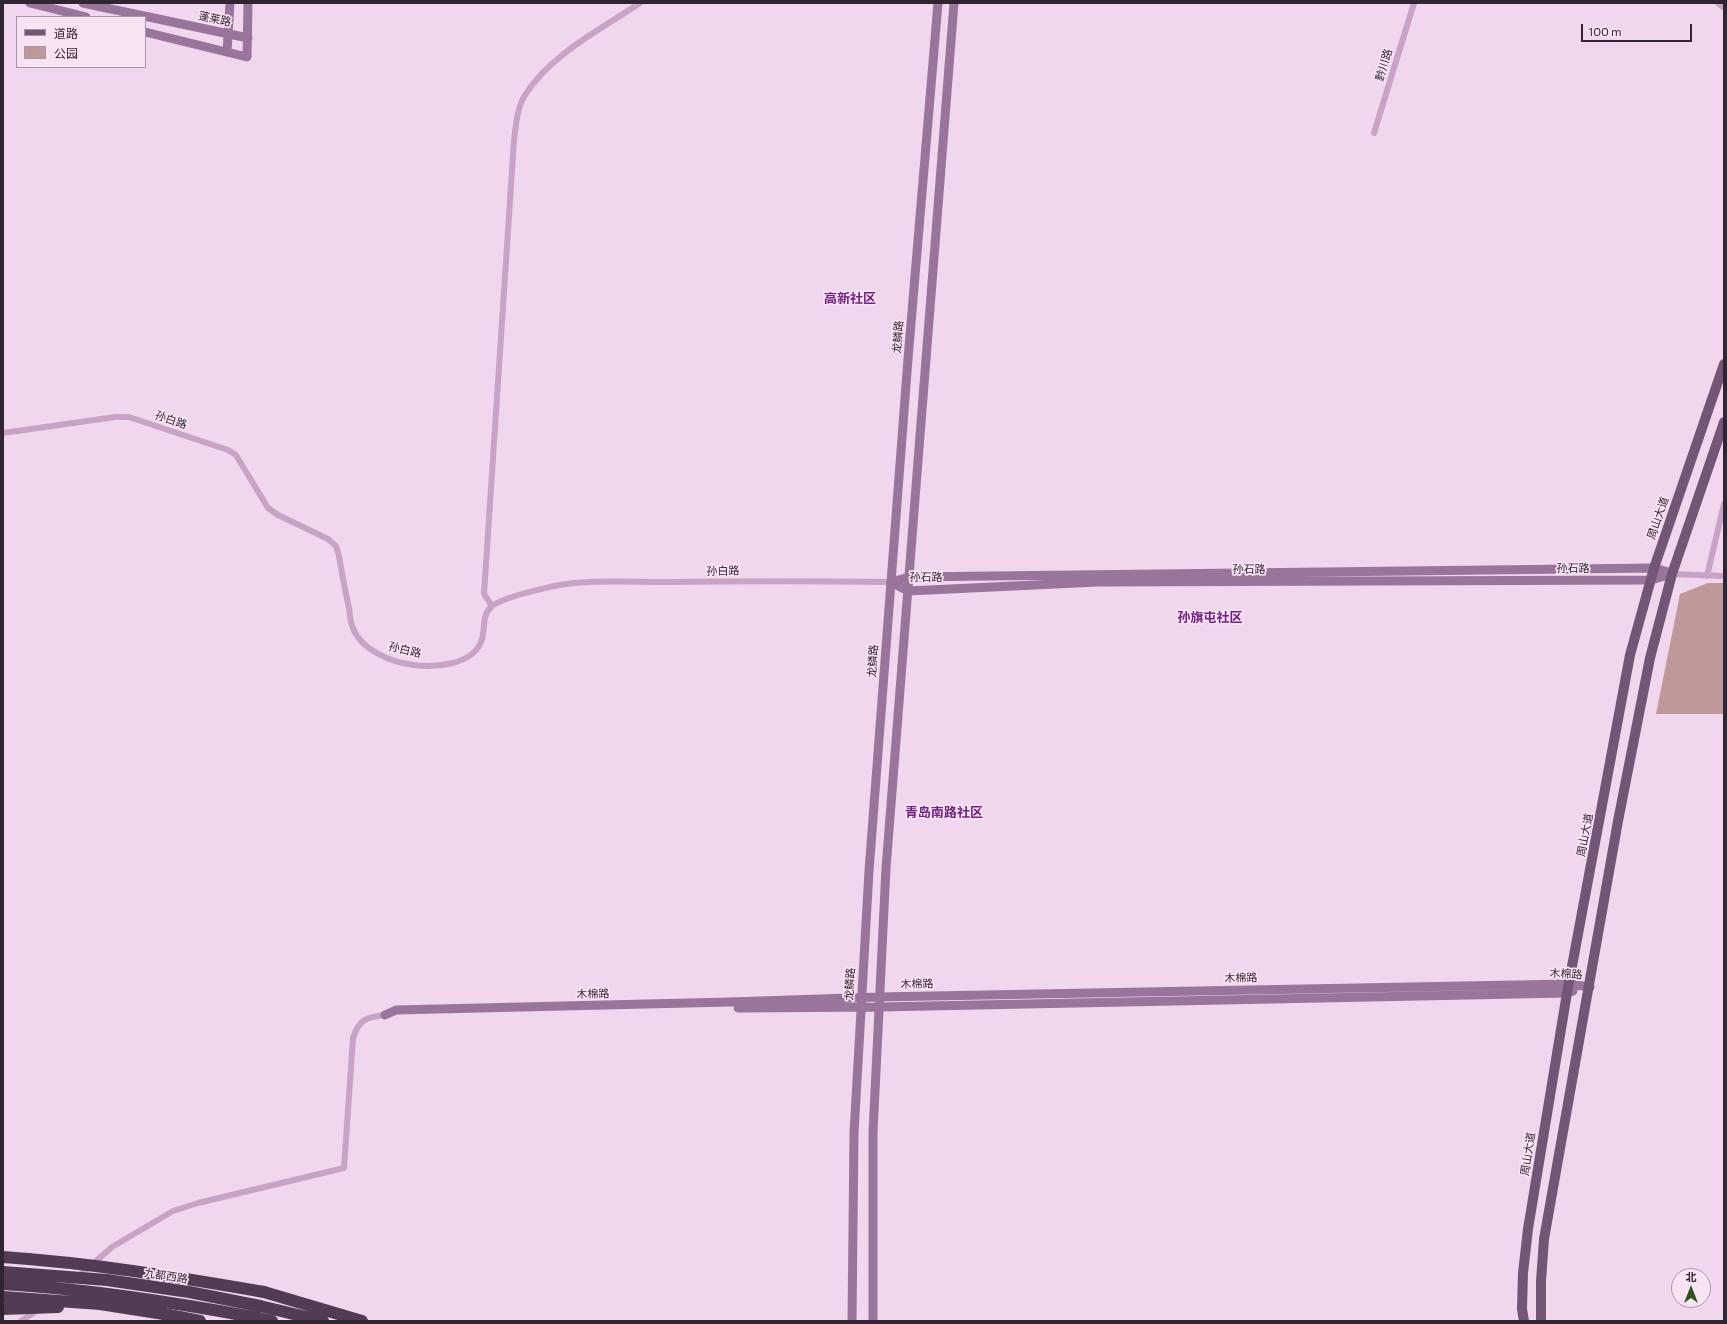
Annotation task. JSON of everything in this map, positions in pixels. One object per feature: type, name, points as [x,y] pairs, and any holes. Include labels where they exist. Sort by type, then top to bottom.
[{"type":"highway","points":[[3,1257],[104,1267],[203,1281],[264,1292],[362,1321]]},
{"type":"highway","name":"九都西路","points":[[3,1272],[107,1280],[189,1292],[259,1312],[323,1321]]},
{"type":"highway","points":[[3,1284],[93,1291],[259,1312]]},
{"type":"highway","points":[[3,1297],[100,1304],[200,1321]]},
{"type":"highway","points":[[3,1309],[82,1307],[164,1314]]},
{"type":"highway","name":"九都西路","points":[[259,1312],[272,1321]]},
{"type":"main road","points":[[30,3],[82,16]]},
{"type":"main road","name":"蓬莱路","points":[[83,3],[142,16]]},
{"type":"main road","points":[[227,52],[230,3]]},
{"type":"main road","points":[[146,32],[247,57],[248,3]]},
{"type":"main road","name":"龙鳞路","points":[[852,1321],[854,1133],[868,870],[938,3]]},
{"type":"main road","points":[[873,1321],[873,1132],[887,861],[954,3]]},
{"type":"main road","name":"蓬莱路","points":[[146,17],[248,38]]},
{"type":"main road","name":"周山大道","points":[[1524,1321],[1522,1290],[1524,1255],[1568,988],[1630,655],[1654,568],[1724,364]]},
{"type":"main road","points":[[1541,1320],[1540,1281],[1544,1239],[1590,987],[1618,821],[1649,665],[1672,574],[1724,422]]},
{"type":"main road","name":"孙石路","points":[[891,582],[909,576],[1654,568],[1672,574]]},
{"type":"main road","name":"孙石路","points":[[891,582],[908,591],[1098,582],[1651,580],[1672,574]]},
{"type":"main road","name":"木棉路","points":[[861,1002],[879,1007],[1590,987]]},
{"type":"main road","name":"木棉路","points":[[386,1015],[396,1010],[730,1002],[861,1002],[879,997],[1568,988]]},
{"type":"street","points":[[492,606],[484,594],[514,140],[519,109],[525,95],[541,75],[563,54],[640,3]]},
{"type":"street","name":"黔川路","points":[[1374,134],[1414,3]]},
{"type":"street","points":[[1718,3],[1724,8]]},
{"type":"street","name":"孙白路","points":[[3,433],[115,417],[130,417],[228,450],[236,455],[268,508],[278,515],[328,539],[336,546],[352,628],[360,640],[371,650],[411,665],[431,666],[458,661],[468,656],[481,642],[486,613],[492,606],[502,601],[552,586],[592,583],[777,581],[891,582]]},
{"type":"street","points":[[1707,576],[1724,504]]},
{"type":"street","name":"孙石路","points":[[1672,574],[1724,576]]},
{"type":"street","points":[[21,1321],[49,1302],[112,1247],[172,1211],[198,1203],[344,1168],[353,1038],[356,1027],[364,1020],[372,1016],[386,1015]]},
{"type":"green space","points":[[1708,583],[1724,583],[1724,714],[1656,714],[1680,594]]},
{"type":"district","name":"高新社区","points":[[850,299]]},
{"type":"district","name":"孙旗屯社区","points":[[1210,618]]},
{"type":"district","name":"青岛南路社区","points":[[944,813]]}]
